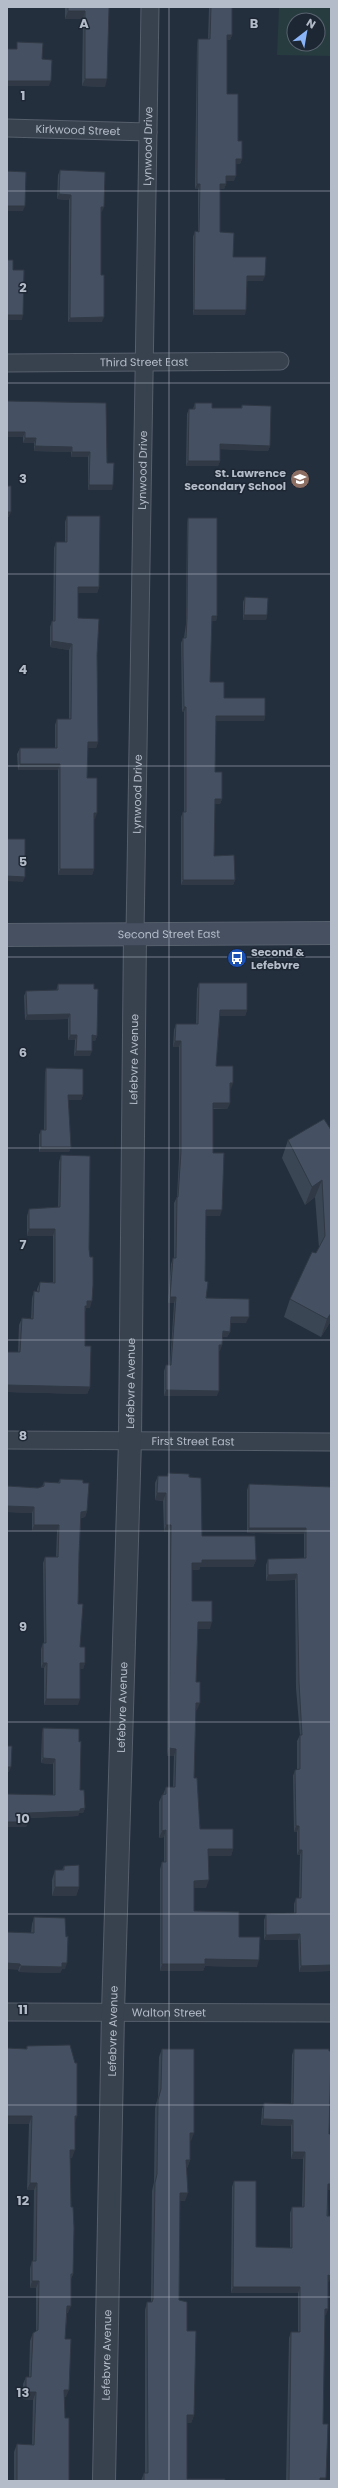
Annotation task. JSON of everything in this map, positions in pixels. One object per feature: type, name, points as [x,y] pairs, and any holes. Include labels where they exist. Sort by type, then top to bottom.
[{"type":"main road","name":"Second Street East","points":[[7,935],[331,933]]},
{"type":"street","name":"Lynwood Drive","points":[[135,934],[146,364],[150,7]]},
{"type":"street","name":"Kirkwood Street","points":[[7,128],[148,132]]},
{"type":"street","name":"Third Street East","points":[[7,363],[146,364],[280,361]]},
{"type":"street","name":"Lefebvre Avenue","points":[[104,2481],[113,2012],[130,1440],[135,934]]},
{"type":"street","name":"First Street East","points":[[7,1440],[331,1442]]},
{"type":"street","name":"Walton Street","points":[[7,2012],[331,2013]]},
{"type":"green space","points":[[279,7],[331,7],[331,56],[277,55]]},
{"type":"building","points":[[68,7],[109,7],[107,79],[85,79],[85,11],[68,11]]},
{"type":"building","points":[[211,7],[232,7],[232,35],[227,35],[227,94],[238,94],[238,141],[242,141],[242,159],[236,159],[236,176],[226,176],[226,184],[220,184],[220,232],[234,233],[233,257],[266,257],[265,276],[247,276],[246,310],[194,310],[195,231],[199,232],[200,184],[197,184],[198,39],[210,39]]},
{"type":"building","points":[[17,42],[43,43],[42,59],[52,60],[51,81],[7,81],[7,49],[17,49]]},
{"type":"building","points":[[60,170],[105,172],[104,207],[101,207],[101,275],[104,275],[104,317],[70,318],[71,195],[59,194]]},
{"type":"building","points":[[7,171],[26,172],[25,206],[7,206]]},
{"type":"building","points":[[7,260],[13,260],[13,270],[24,270],[23,315],[7,315]]},
{"type":"building","points":[[7,401],[106,403],[107,463],[114,463],[113,485],[89,485],[90,452],[72,452],[72,447],[35,446],[36,438],[25,438],[25,432],[7,432]]},
{"type":"building","points":[[195,403],[212,403],[212,408],[242,408],[242,405],[271,406],[270,446],[220,444],[220,461],[188,461],[189,409],[195,409]]},
{"type":"building","points":[[7,486],[11,486],[11,512],[7,512]]},
{"type":"building","points":[[67,516],[100,516],[99,587],[78,587],[78,618],[99,619],[97,655],[98,742],[88,742],[87,778],[97,778],[97,813],[94,813],[94,869],[60,869],[60,764],[20,764],[20,748],[57,748],[57,719],[71,719],[72,644],[52,641],[52,621],[55,621],[56,542],[67,542]]},
{"type":"building","points":[[188,518],[217,518],[217,616],[212,616],[210,682],[224,682],[224,698],[265,698],[265,716],[216,716],[215,772],[222,772],[222,799],[215,799],[214,856],[234,855],[235,880],[183,880],[183,812],[186,812],[186,707],[184,707],[183,638],[186,638],[187,619]]},
{"type":"building","points":[[245,597],[268,598],[267,615],[244,615]]},
{"type":"building","points":[[7,839],[25,839],[25,877],[7,876]]},
{"type":"building","points":[[199,983],[247,983],[247,1010],[220,1010],[216,1066],[233,1066],[233,1083],[230,1083],[230,1103],[213,1103],[213,1153],[224,1153],[222,1210],[206,1210],[205,1281],[208,1282],[206,1298],[249,1299],[249,1317],[231,1317],[230,1332],[223,1331],[222,1345],[219,1345],[219,1391],[166,1390],[166,1365],[171,1365],[176,1297],[170,1297],[173,1258],[176,1258],[177,1197],[181,1152],[181,1041],[175,1041],[176,1024],[198,1024]]},
{"type":"building","points":[[58,984],[94,984],[94,989],[98,989],[97,1036],[92,1035],[92,1051],[76,1051],[77,1035],[70,1035],[70,1014],[27,1015],[26,991],[58,990]]},
{"type":"building","points":[[46,1068],[83,1069],[83,1095],[68,1095],[71,1147],[41,1147],[41,1130],[46,1130]]},
{"type":"building","points":[[324,1119],[331,1130],[331,1313],[327,1319],[290,1299],[312,1252],[316,1253],[325,1236],[322,1180],[312,1187],[288,1140]]},
{"type":"building","points":[[61,1155],[90,1156],[89,1249],[90,1257],[93,1257],[93,1285],[92,1301],[87,1301],[87,1306],[85,1306],[85,1346],[91,1346],[90,1387],[7,1385],[7,1352],[20,1352],[22,1318],[33,1319],[34,1291],[39,1292],[40,1282],[55,1283],[55,1229],[29,1229],[29,1209],[60,1207]]},
{"type":"building","points":[[168,1473],[189,1474],[189,1477],[201,1478],[202,1536],[255,1536],[256,1560],[202,1560],[202,1563],[192,1563],[192,1601],[212,1601],[212,1622],[198,1622],[196,1682],[200,1682],[200,1703],[196,1703],[194,1778],[197,1778],[200,1829],[233,1829],[233,1849],[208,1849],[209,1880],[194,1881],[194,1911],[239,1912],[239,1937],[260,1937],[259,1960],[205,1959],[205,1964],[162,1964],[162,1862],[166,1862],[166,1830],[162,1831],[162,1795],[166,1794],[166,1787],[175,1787],[176,1749],[169,1748],[171,1525],[166,1525],[166,1493],[157,1493],[158,1476],[168,1476]]},
{"type":"building","points":[[60,1479],[83,1480],[83,1483],[89,1483],[87,1511],[81,1512],[79,1554],[78,1604],[83,1604],[80,1647],[85,1647],[85,1663],[80,1663],[80,1699],[46,1699],[47,1663],[43,1663],[43,1643],[46,1643],[45,1557],[58,1557],[59,1525],[34,1525],[34,1507],[7,1506],[7,1486],[38,1488],[44,1486],[44,1482],[60,1483]]},
{"type":"building","points":[[249,1484],[331,1487],[331,1965],[301,1966],[300,1934],[266,1935],[266,1914],[296,1913],[296,1898],[301,1898],[302,1850],[299,1850],[299,1826],[296,1826],[295,1770],[300,1769],[300,1735],[302,1735],[299,1682],[297,1574],[268,1575],[268,1559],[306,1558],[306,1528],[249,1528]]},
{"type":"building","points":[[43,1728],[79,1729],[79,1742],[81,1741],[80,1790],[84,1790],[85,1808],[80,1809],[80,1811],[28,1813],[28,1822],[7,1822],[7,1794],[55,1795],[55,1759],[43,1758]]},
{"type":"building","points":[[7,1746],[12,1746],[11,1767],[7,1767]]},
{"type":"building","points":[[79,1865],[79,1887],[55,1887],[55,1870],[64,1870],[64,1866]]},
{"type":"building","points":[[34,1917],[65,1918],[66,1937],[68,1936],[67,1963],[62,1963],[62,1967],[21,1966],[20,1964],[7,1963],[7,1932],[34,1933]]},
{"type":"building","points":[[70,2045],[75,2063],[77,2063],[77,2116],[75,2116],[75,2150],[70,2150],[71,2207],[73,2207],[74,2228],[73,2274],[71,2274],[71,2306],[67,2306],[65,2339],[71,2339],[69,2390],[64,2390],[65,2418],[69,2418],[69,2481],[17,2481],[17,2444],[34,2445],[36,2392],[26,2392],[26,2377],[31,2377],[33,2333],[38,2330],[39,2281],[32,2281],[32,2261],[36,2261],[37,2183],[30,2183],[32,2116],[7,2116],[7,2048],[27,2049],[27,2046]]},
{"type":"building","points":[[162,2049],[194,2049],[194,2133],[190,2133],[190,2160],[186,2160],[188,2193],[180,2193],[179,2300],[187,2302],[187,2331],[196,2331],[194,2415],[187,2415],[187,2479],[225,2479],[225,2481],[144,2481],[144,2473],[148,2473],[147,2302],[152,2302],[153,2299],[155,2183],[157,2174],[158,2100],[161,2089]]},
{"type":"building","points":[[294,2049],[329,2049],[329,2051],[331,2051],[329,2134],[331,2134],[331,2184],[328,2184],[327,2216],[331,2216],[331,2276],[328,2275],[328,2309],[325,2309],[323,2424],[328,2424],[326,2478],[320,2478],[320,2481],[289,2481],[291,2332],[300,2332],[300,2287],[233,2287],[234,2181],[256,2181],[256,2247],[292,2248],[292,2207],[304,2207],[305,2152],[293,2152],[293,2120],[263,2119],[264,2103],[293,2104]]},
{"type":"place","name":"St. Lawrence Secondary School","points":[[300,479]]},
{"type":"place","name":"Second & Lefebvre","points":[[237,958]]}]
